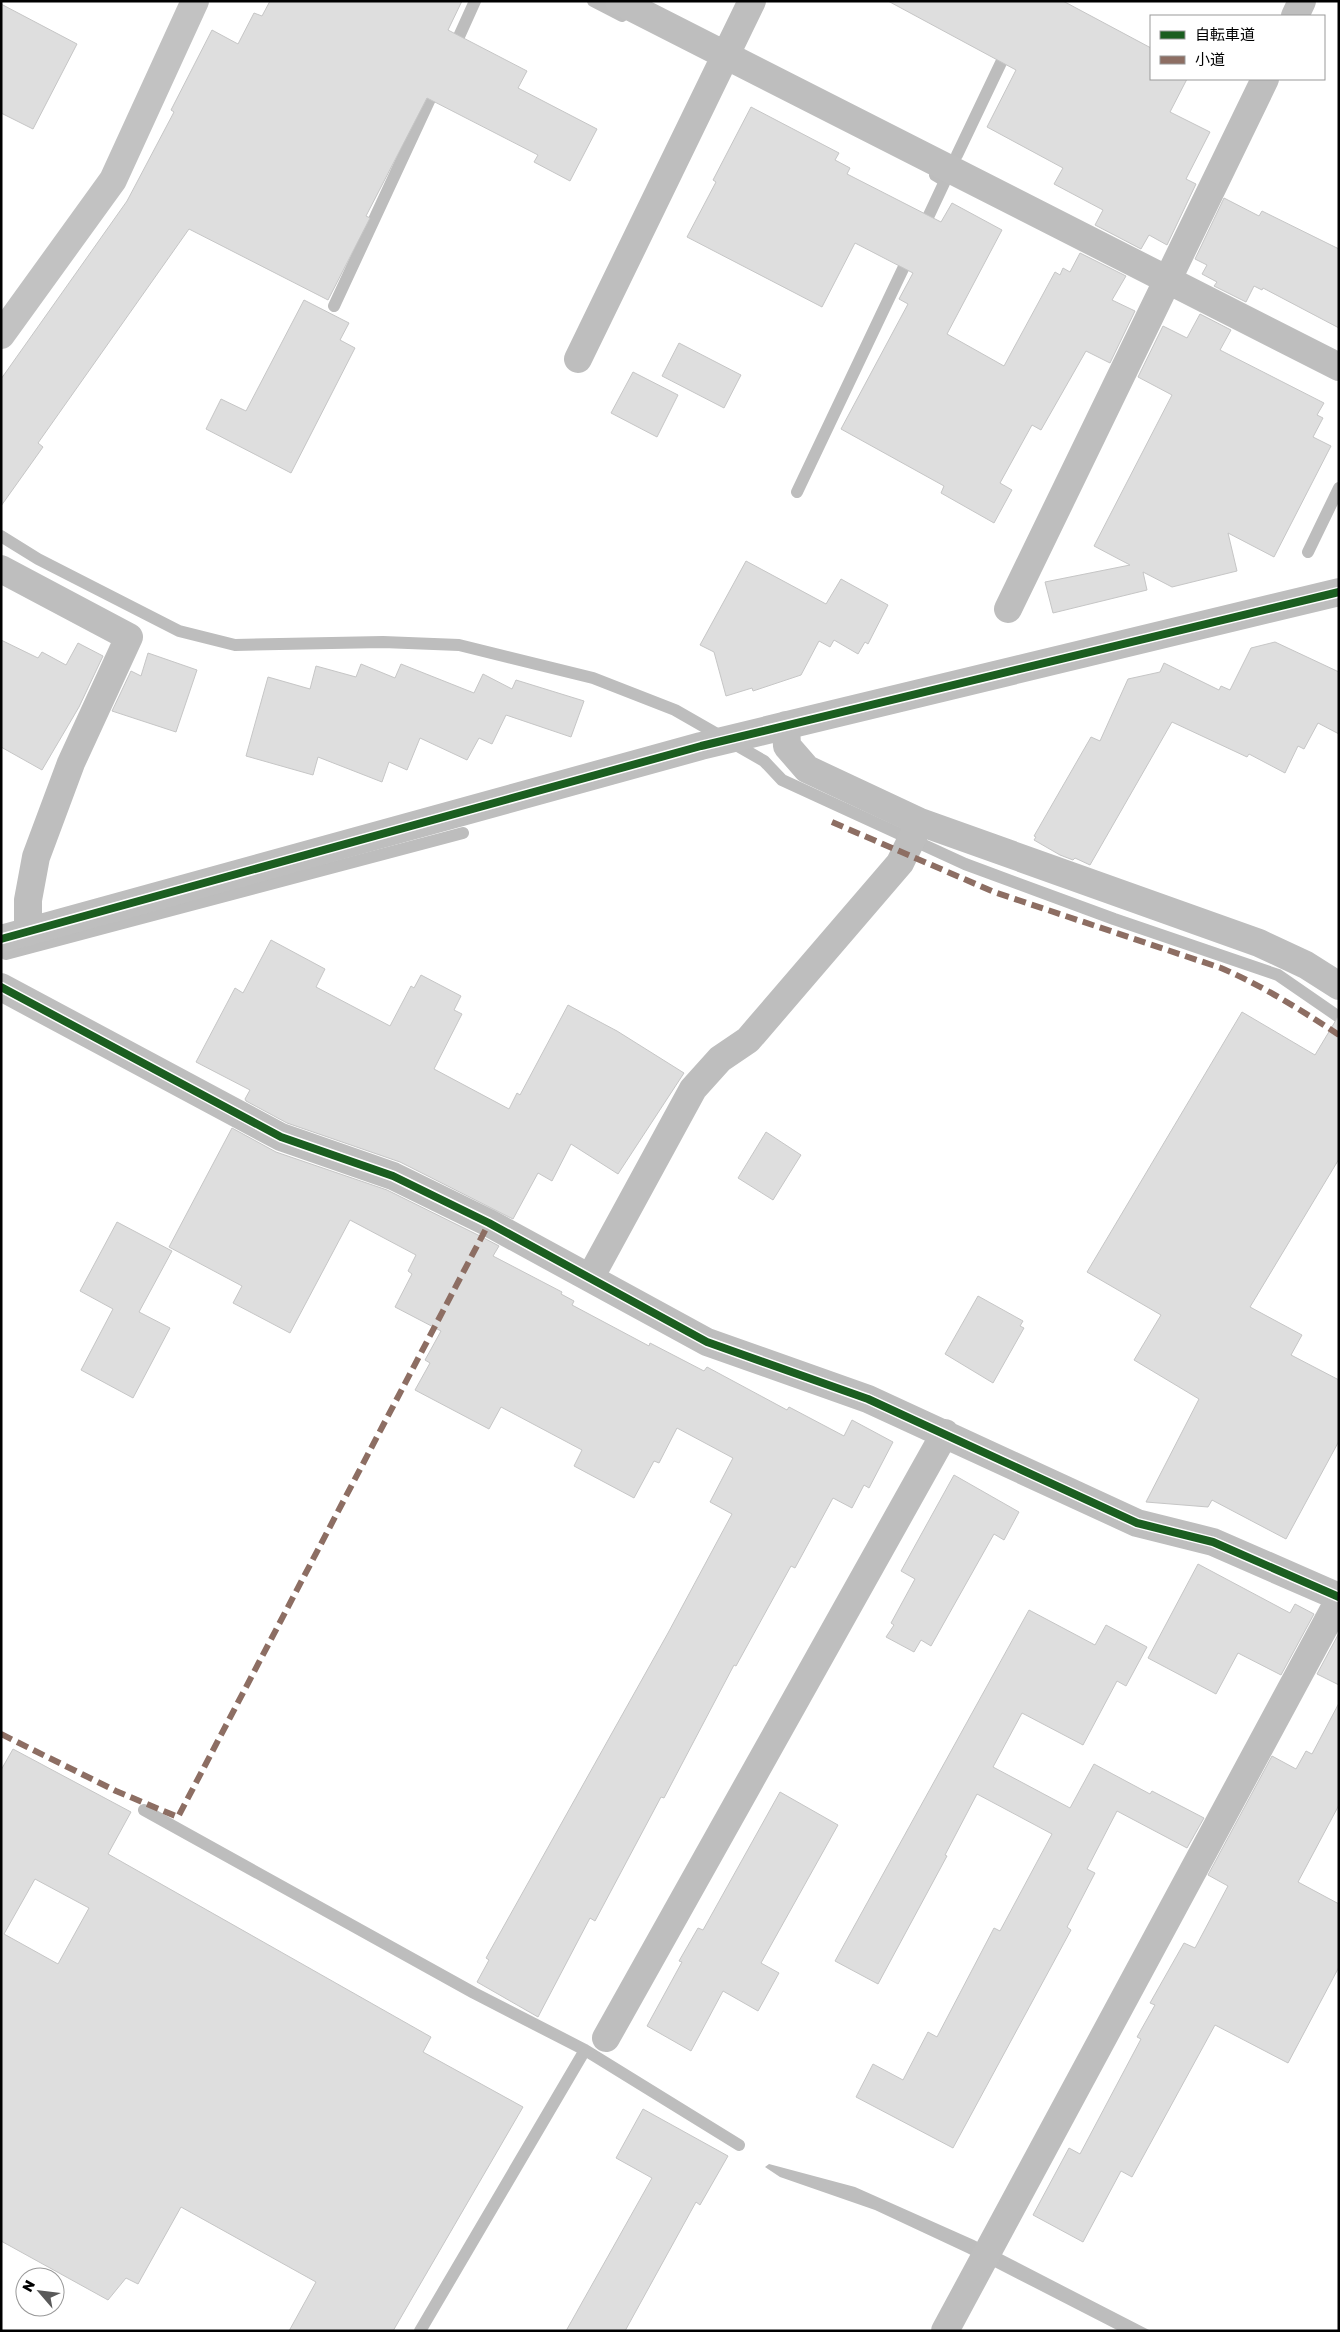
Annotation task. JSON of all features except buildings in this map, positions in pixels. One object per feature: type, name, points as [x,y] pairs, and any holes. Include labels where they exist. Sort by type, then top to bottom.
[{"type":"street","points":[[1,335],[114,180],[195,1]]},
{"type":"street","points":[[619,1],[1339,367]]},
{"type":"street","points":[[578,359],[752,1]]},
{"type":"street","points":[[1295,15],[1302,1]]},
{"type":"street","points":[[1008,609],[1265,80]]},
{"type":"street","points":[[1,568],[128,637],[71,763],[36,857],[28,900],[28,932]]},
{"type":"street","points":[[1,939],[701,746],[1339,592]]},
{"type":"street","points":[[786,725],[787,746],[807,769],[915,834],[1259,943],[1306,965],[1339,986]]},
{"type":"street","points":[[590,1278],[693,1089],[720,1059],[748,1040],[900,863],[915,834]]},
{"type":"street","points":[[1,987],[281,1137],[393,1176],[489,1223],[707,1342],[868,1398],[1138,1523],[1213,1542],[1339,1599],[945,2331]]},
{"type":"street","points":[[606,2038],[945,1433]]},
{"type":"shaded area","points":[[769,2164],[855,2187],[974,2240],[1151,2331],[1119,2331],[967,2253],[875,2210],[780,2177],[765,2167]]},
{"type":"waterway","points":[[452,52],[475,1]]},
{"type":"waterway","points":[[593,1],[622,16]]},
{"type":"waterway","points":[[957,155],[1008,48]]},
{"type":"waterway","points":[[334,306],[436,86]]},
{"type":"waterway","points":[[922,230],[945,181],[935,175]]},
{"type":"waterway","points":[[797,492],[911,252]]},
{"type":"waterway","points":[[1308,552],[1339,488]]},
{"type":"waterway","points":[[1,536],[38,559],[179,631],[235,645],[383,642],[459,645],[593,678],[675,710],[764,761],[782,780],[965,864],[1114,919],[1278,975],[1339,1017]]},
{"type":"waterway","points":[[6,954],[463,833]]},
{"type":"waterway","points":[[144,1810],[474,1993],[585,2050]]},
{"type":"waterway","points":[[420,2331],[585,2050],[739,2145]]},
{"type":"marked path","points":[[832,822],[994,892],[1221,968],[1282,999],[1339,1035]]},
{"type":"marked path","points":[[1,1734],[116,1791],[178,1817],[489,1223]]},
{"type":"cycle path","points":[[1,939],[701,746],[1339,592]]},
{"type":"cycle path","points":[[1,987],[281,1137],[393,1176],[489,1223],[707,1342],[868,1399],[1137,1523],[1213,1542],[1339,1597]]}]
